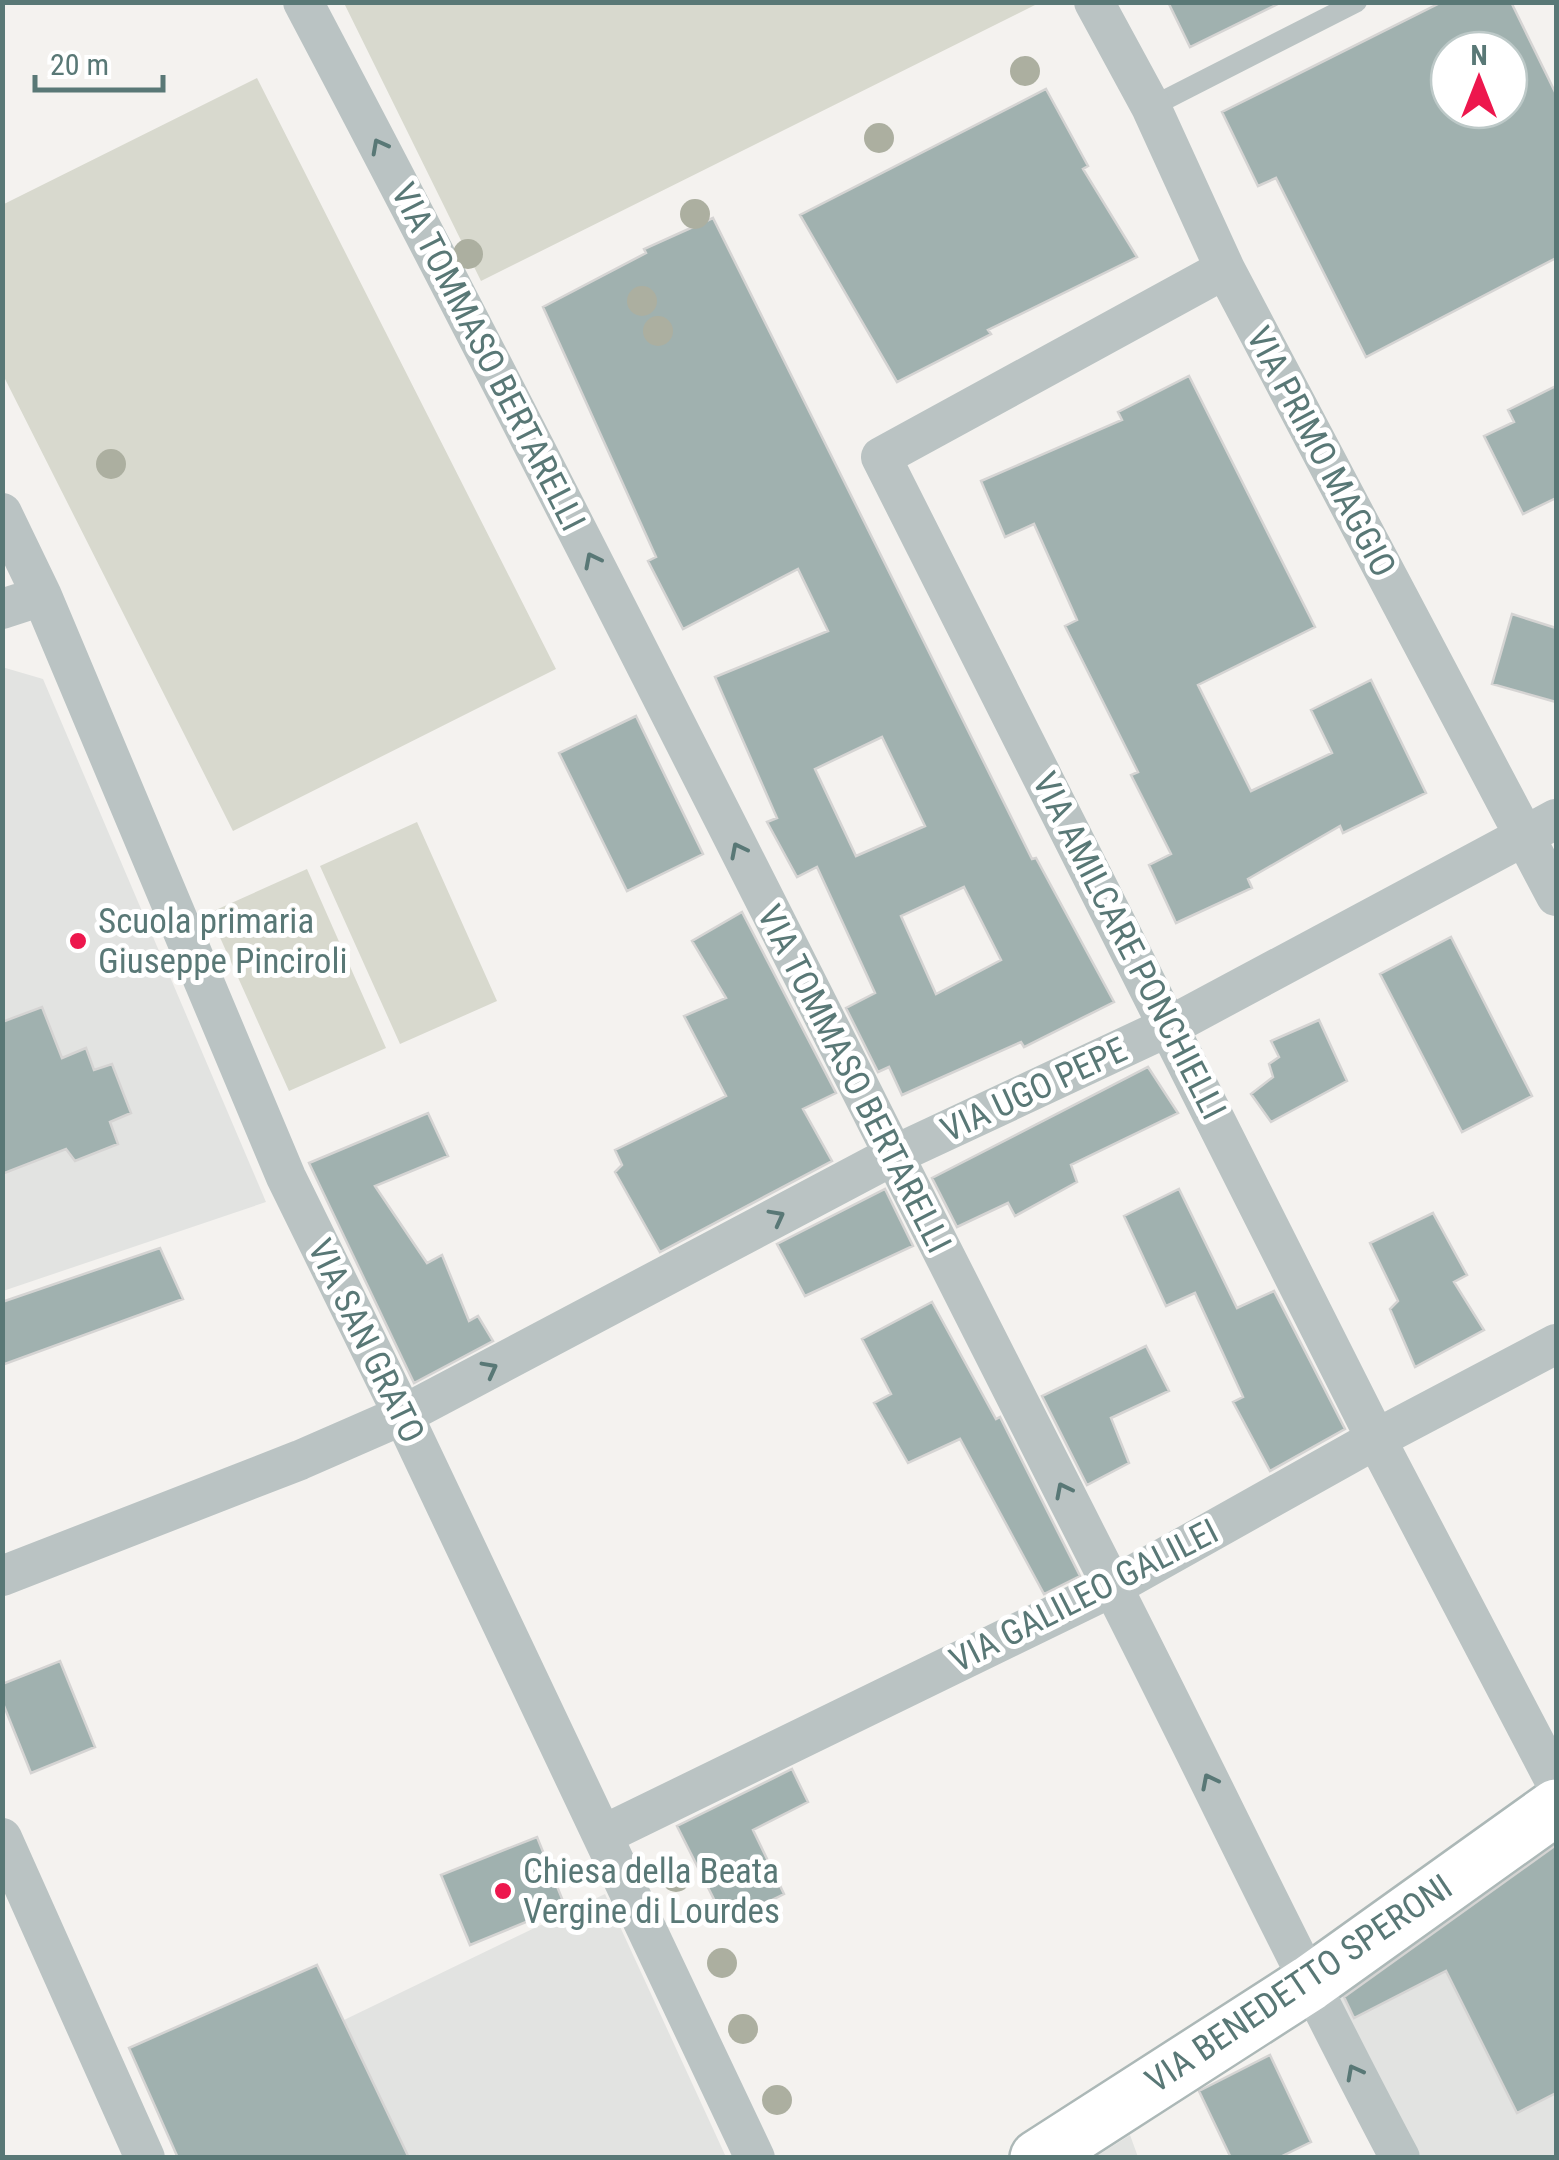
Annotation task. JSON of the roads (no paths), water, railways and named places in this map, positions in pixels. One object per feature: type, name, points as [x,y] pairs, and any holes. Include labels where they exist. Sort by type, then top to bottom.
[{"type":"street","name":"VIA TOMMASO BERTARELLI","points":[[303,2],[476,330],[1112,1586],[1320,2008],[1400,2158]]},
{"type":"street","name":"VIA PRIMO MAGGIO","points":[[1094,2],[1150,107],[1225,269],[1540,828],[1556,896]]},
{"type":"street","name":"VIA AMILCARE PONCHIELLI","points":[[1225,269],[881,457],[1376,1439],[1556,1782]]},
{"type":"street","name":"VIA SAN GRATO","points":[[2,513],[42,596],[286,1177],[404,1415],[755,2158]]},
{"type":"street","points":[[2,609],[42,596]]},
{"type":"street","name":"VIA UGO PEPE","points":[[2,1576],[300,1460],[404,1415],[892,1156],[1170,1026],[1540,828]]},
{"type":"street","name":"VIA GALILEO GALILEI","points":[[603,1834],[1112,1586],[1556,1344]]},
{"type":"street","name":"VIA BENEDETTO SPERONI","points":[[1038,2158],[1310,1983],[1556,1806]]},
{"type":"street","points":[[2,1838],[146,2158]]},
{"type":"lane","points":[[1150,107],[1356,2]]},
{"type":"place","name":"Scuola primaria Giuseppe Pinciroli","points":[[78,941]]},
{"type":"place","name":"Chiesa della Beata Vergine di Lourdes","points":[[503,1891]]}]
